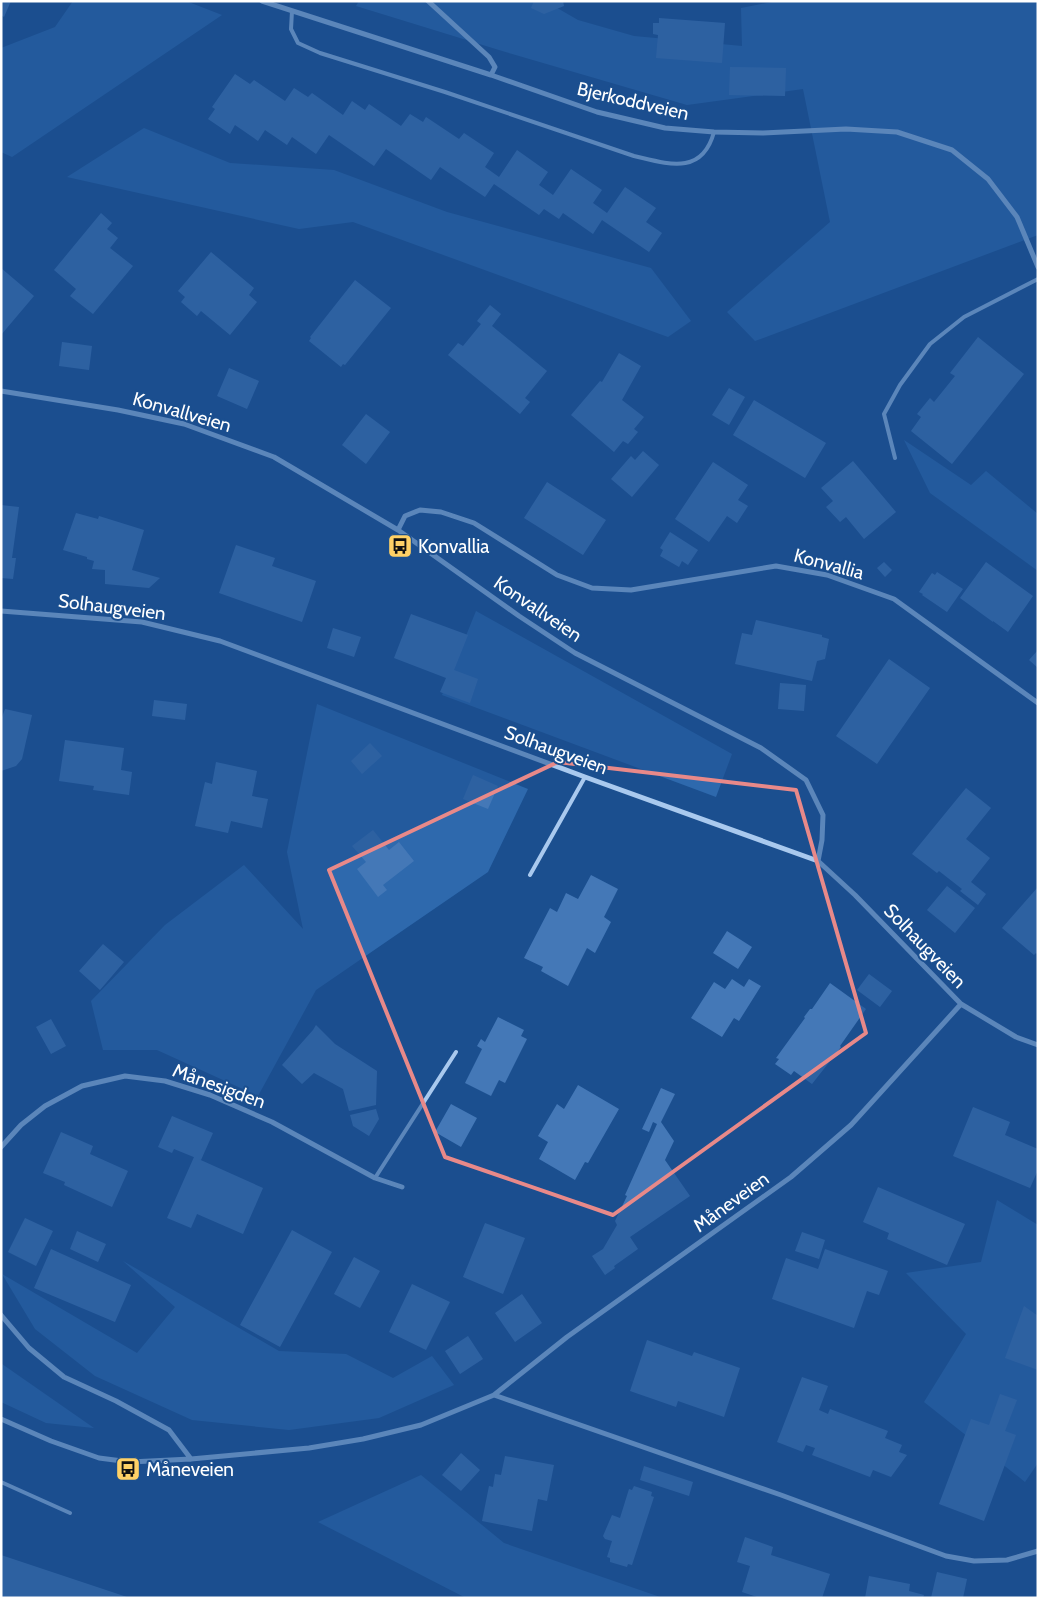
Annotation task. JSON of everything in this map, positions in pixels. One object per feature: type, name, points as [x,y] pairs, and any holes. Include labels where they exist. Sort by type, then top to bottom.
[{"type":"street","name":"Bjerkoddveien","points":[[262,1],[491,75],[597,112],[666,128],[714,132],[763,133],[846,129],[897,132],[952,150],[988,179],[1017,217],[1038,267]]},
{"type":"street","points":[[428,1],[489,57],[495,67],[491,75]]},
{"type":"street","name":"Konvallveien","points":[[1,391],[118,410],[184,424],[274,457],[398,530],[519,616],[575,653],[761,748],[806,780],[823,815],[822,840],[818,861]]},
{"type":"street","name":"Konvallia","points":[[398,530],[406,516],[420,510],[441,512],[474,522],[557,576],[592,588],[631,590],[776,566],[827,576],[894,599],[1038,703]]},
{"type":"street","name":"Solhaugveien","points":[[1,611],[142,622],[220,641],[585,777],[818,861],[876,916],[961,1004],[1016,1037],[1038,1045]]},
{"type":"street","name":"Måneveien","points":[[1,1419],[50,1441],[99,1458],[130,1462],[191,1459],[309,1448],[421,1425],[494,1396],[567,1338],[791,1177],[851,1125],[961,1004]]},
{"type":"street","name":"Månesigden","points":[[1,1147],[22,1125],[46,1106],[82,1086],[125,1076],[165,1081],[210,1095],[272,1122],[375,1178],[402,1187]]},
{"type":"street","points":[[1,1315],[28,1348],[64,1377],[116,1401],[169,1430],[191,1459]]},
{"type":"street","points":[[494,1396],[781,1496],[946,1556],[974,1561],[1007,1560],[1038,1551]]},
{"type":"lane","points":[[292,11],[291,29],[298,43],[313,50],[445,92],[634,156],[664,163],[688,164],[706,152],[714,132]]},
{"type":"lane","points":[[895,458],[884,414],[900,385],[930,344],[964,317],[1038,279]]},
{"type":"lane","points":[[530,875],[585,777]]},
{"type":"lane","points":[[375,1178],[456,1052]]},
{"type":"lane","points":[[1,1482],[70,1513]]},
{"type":"highlighted area","points":[[558,762],[796,790],[866,1033],[613,1215],[445,1157],[329,870]]},
{"type":"shaded area","points":[[73,1],[186,1],[222,15],[12,157],[1,152],[1,48],[55,27]]},
{"type":"shaded area","points":[[359,1],[545,1],[578,20],[634,36],[742,46],[741,8],[777,1],[1038,1],[1038,235],[755,341],[727,312],[830,222],[803,89],[687,105],[356,6]]},
{"type":"shaded area","points":[[144,128],[230,163],[334,170],[447,212],[651,268],[691,321],[668,337],[353,222],[299,229],[67,177]]},
{"type":"shaded area","points":[[904,440],[971,485],[986,471],[1038,514],[1038,571],[930,493]]},
{"type":"shaded area","points":[[476,611],[732,754],[716,797],[442,695]]},
{"type":"shaded area","points":[[317,704],[528,789],[488,872],[316,990],[258,1096],[157,1050],[103,1050],[91,1001],[165,925],[244,865],[303,929],[287,852]]},
{"type":"shaded area","points":[[997,1200],[1038,1225],[1038,1463],[1025,1482],[924,1402],[966,1334],[906,1273],[981,1262]]},
{"type":"shaded area","points":[[123,1261],[279,1351],[346,1354],[393,1378],[432,1356],[454,1385],[379,1418],[289,1430],[192,1420],[95,1376],[35,1329],[2,1274],[137,1353],[175,1307]]},
{"type":"shaded area","points":[[1,1363],[94,1428],[46,1423],[1,1402]]},
{"type":"shaded area","points":[[421,1475],[504,1543],[663,1598],[466,1598],[318,1522]]},
{"type":"building","points":[[1,1],[11,1],[4,17],[1,15]]},
{"type":"building","points":[[534,1],[563,1],[564,6],[544,14],[531,8]]},
{"type":"building","points":[[659,18],[725,23],[722,63],[656,58],[658,35],[653,34],[653,23],[659,23]]},
{"type":"building","points":[[730,67],[786,68],[785,96],[729,95]]},
{"type":"building","points":[[235,74],[250,84],[254,80],[285,101],[294,88],[308,97],[312,93],[343,115],[352,101],[365,110],[369,104],[401,126],[410,114],[423,122],[426,117],[459,139],[464,133],[494,153],[485,167],[499,177],[517,150],[548,172],[539,185],[553,195],[571,169],[602,190],[593,203],[607,213],[625,187],[656,208],[646,222],[662,233],[649,252],[602,220],[593,234],[563,213],[559,219],[544,209],[539,215],[494,184],[485,197],[440,167],[431,180],[386,149],[374,166],[329,135],[316,154],[292,137],[287,145],[265,130],[258,141],[235,125],[230,134],[208,119],[215,109],[212,107]]},
{"type":"building","points":[[101,213],[112,223],[107,229],[118,238],[110,248],[133,266],[93,314],[70,296],[76,289],[54,270]]},
{"type":"building","points":[[211,252],[254,288],[249,295],[257,302],[230,335],[201,311],[197,316],[181,302],[185,297],[178,291]]},
{"type":"building","points":[[1,268],[34,296],[1,335]]},
{"type":"building","points":[[355,280],[391,308],[345,365],[343,364],[341,367],[309,341],[310,337]]},
{"type":"building","points":[[490,305],[501,314],[492,326],[547,371],[525,398],[530,402],[520,414],[448,355],[458,343],[463,346],[481,324],[477,321]]},
{"type":"building","points":[[978,337],[1024,374],[952,464],[911,431],[921,417],[917,414],[930,398],[934,402],[955,376],[950,373]]},
{"type":"building","points":[[62,342],[92,346],[89,370],[59,366]]},
{"type":"building","points":[[619,353],[641,366],[622,400],[644,417],[634,429],[638,432],[628,444],[623,441],[614,452],[571,415],[600,381],[602,382]]},
{"type":"building","points":[[229,368],[259,381],[247,409],[217,396]]},
{"type":"building","points":[[729,388],[745,397],[729,425],[712,415]]},
{"type":"building","points":[[754,400],[826,443],[805,478],[733,435]]},
{"type":"building","points":[[366,414],[390,432],[366,464],[342,445]]},
{"type":"building","points":[[643,451],[659,465],[632,497],[611,479],[631,456],[635,460]]},
{"type":"building","points":[[853,461],[896,512],[864,539],[846,517],[840,522],[826,507],[833,501],[821,488]]},
{"type":"building","points":[[713,462],[748,485],[738,500],[748,506],[737,523],[727,516],[709,542],[675,519]]},
{"type":"building","points":[[547,482],[606,520],[583,555],[524,518]]},
{"type":"building","points":[[1,505],[19,507],[12,558],[16,558],[13,579],[1,578]]},
{"type":"building","points":[[76,513],[98,519],[99,516],[144,530],[132,570],[160,578],[149,588],[105,584],[105,570],[92,569],[94,561],[63,550]]},
{"type":"building","points":[[670,532],[698,550],[688,565],[682,561],[679,567],[660,556],[663,550],[660,548]]},
{"type":"building","points":[[236,545],[275,558],[272,566],[316,581],[302,622],[219,593]]},
{"type":"building","points":[[884,562],[892,570],[885,577],[877,568]]},
{"type":"building","points":[[986,562],[1033,596],[1008,632],[960,598]]},
{"type":"building","points":[[937,572],[963,589],[947,612],[919,592],[932,573],[935,575]]},
{"type":"building","points":[[411,614],[468,635],[454,670],[478,679],[470,703],[440,692],[446,678],[394,658]]},
{"type":"building","points":[[756,620],[822,635],[822,637],[829,639],[825,659],[817,661],[812,681],[735,664],[742,633],[752,635]]},
{"type":"building","points":[[333,628],[361,637],[354,657],[327,648]]},
{"type":"building","points":[[1038,650],[1038,668],[1029,660]]},
{"type":"building","points":[[889,659],[930,688],[877,764],[836,736]]},
{"type":"building","points":[[780,683],[806,685],[804,711],[778,709]]},
{"type":"building","points":[[154,700],[187,704],[185,720],[152,716]]},
{"type":"building","points":[[5,709],[32,715],[22,759],[16,766],[1,771],[1,720]]},
{"type":"building","points":[[65,740],[124,748],[121,770],[132,772],[129,795],[93,790],[94,786],[59,781]]},
{"type":"building","points":[[370,743],[382,756],[362,774],[351,761]]},
{"type":"building","points":[[216,762],[257,771],[252,796],[268,799],[262,828],[231,821],[228,833],[195,826],[205,782],[212,784]]},
{"type":"building","points":[[473,775],[498,786],[488,809],[463,799]]},
{"type":"building","points":[[966,788],[991,808],[966,839],[990,858],[971,882],[986,894],[978,905],[960,891],[962,889],[939,871],[937,873],[912,854]]},
{"type":"building","points":[[373,830],[389,850],[399,842],[414,861],[383,885],[387,890],[378,897],[357,869],[366,862],[352,846]]},
{"type":"building","points":[[591,875],[618,889],[604,917],[611,922],[595,953],[587,948],[568,986],[541,971],[543,967],[524,958],[550,908],[557,912],[566,893],[578,899]]},
{"type":"building","points":[[947,886],[975,908],[955,933],[927,910]]},
{"type":"building","points":[[1038,887],[1038,955],[1036,953],[1034,955],[1002,928]]},
{"type":"building","points":[[727,931],[752,947],[738,969],[713,953]]},
{"type":"building","points":[[103,944],[124,962],[100,990],[79,971]]},
{"type":"building","points":[[869,974],[892,991],[880,1007],[857,990]]},
{"type":"building","points":[[732,979],[744,987],[749,979],[761,986],[739,1021],[734,1018],[722,1037],[691,1018],[714,982],[725,989]]},
{"type":"building","points":[[830,983],[866,1009],[841,1047],[812,1084],[794,1071],[791,1075],[775,1064],[779,1059],[776,1058]]},
{"type":"building","points":[[498,1017],[524,1030],[521,1036],[527,1039],[505,1083],[499,1080],[491,1096],[465,1083],[482,1049],[477,1046],[481,1039],[485,1042]]},
{"type":"building","points":[[51,1019],[66,1046],[51,1054],[36,1027]]},
{"type":"building","points":[[316,1025],[335,1044],[377,1071],[376,1105],[349,1111],[343,1089],[314,1073],[302,1084],[282,1065]]},
{"type":"building","points":[[578,1085],[619,1109],[588,1163],[585,1162],[575,1180],[539,1159],[548,1142],[538,1136],[557,1104],[564,1109]]},
{"type":"building","points":[[661,1088],[675,1094],[661,1122],[674,1141],[665,1160],[690,1196],[630,1237],[638,1249],[605,1275],[592,1256],[603,1249],[617,1225],[615,1221],[627,1196],[625,1195],[657,1124],[653,1122],[649,1132],[642,1129]]},
{"type":"building","points":[[451,1104],[477,1118],[461,1147],[435,1132]]},
{"type":"building","points":[[973,1107],[1010,1122],[1005,1135],[1038,1149],[1038,1170],[1030,1188],[953,1156]]},
{"type":"building","points":[[376,1109],[379,1119],[369,1136],[353,1126],[350,1115]]},
{"type":"building","points":[[172,1116],[213,1133],[201,1160],[174,1149],[172,1153],[158,1147]]},
{"type":"building","points":[[61,1132],[93,1146],[90,1154],[128,1171],[112,1207],[64,1185],[65,1182],[43,1173]]},
{"type":"building","points":[[194,1157],[263,1188],[243,1234],[197,1214],[191,1228],[167,1218]]},
{"type":"building","points":[[878,1187],[965,1224],[947,1265],[887,1239],[889,1233],[863,1222]]},
{"type":"building","points":[[25,1218],[53,1231],[36,1266],[8,1252]]},
{"type":"building","points":[[485,1223],[525,1238],[503,1294],[463,1277]]},
{"type":"building","points":[[292,1230],[332,1252],[280,1347],[240,1325]]},
{"type":"building","points":[[77,1231],[106,1244],[98,1262],[70,1249]]},
{"type":"building","points":[[802,1232],[825,1240],[819,1259],[795,1251]]},
{"type":"building","points":[[51,1249],[131,1285],[115,1322],[34,1288]]},
{"type":"building","points":[[825,1249],[888,1271],[879,1295],[867,1291],[854,1328],[772,1299],[786,1258],[818,1269]]},
{"type":"building","points":[[354,1257],[380,1271],[360,1308],[334,1294]]},
{"type":"building","points":[[412,1284],[450,1302],[426,1350],[389,1332]]},
{"type":"building","points":[[522,1294],[542,1323],[515,1342],[495,1313]]},
{"type":"building","points":[[1024,1306],[1038,1316],[1038,1370],[1005,1358]]},
{"type":"building","points":[[468,1336],[483,1359],[460,1374],[445,1351]]},
{"type":"building","points":[[647,1340],[692,1356],[694,1352],[740,1368],[724,1417],[678,1401],[676,1407],[630,1391]]},
{"type":"building","points":[[802,1377],[828,1386],[819,1410],[828,1414],[830,1409],[888,1431],[885,1438],[902,1445],[899,1452],[907,1455],[891,1477],[873,1470],[870,1477],[812,1455],[815,1448],[806,1445],[803,1452],[777,1442]]},
{"type":"building","points":[[1000,1394],[1017,1400],[1005,1431],[1016,1435],[984,1521],[939,1504],[971,1419],[989,1425]]},
{"type":"building","points":[[461,1453],[480,1470],[461,1491],[442,1475]]},
{"type":"building","points":[[505,1456],[554,1465],[547,1501],[538,1499],[532,1531],[482,1521],[489,1486],[493,1487],[495,1474],[501,1475]]},
{"type":"building","points":[[644,1466],[693,1482],[689,1496],[640,1480]]},
{"type":"building","points":[[634,1486],[652,1492],[651,1496],[654,1497],[632,1565],[628,1564],[627,1567],[610,1562],[610,1558],[607,1557],[612,1541],[605,1539],[603,1536],[612,1515],[620,1518],[629,1489],[632,1490]]},
{"type":"building","points":[[745,1537],[773,1547],[771,1555],[830,1574],[822,1598],[760,1598],[742,1592],[750,1566],[737,1562]]},
{"type":"building","points":[[1,1555],[127,1597],[127,1598],[1,1598]]},
{"type":"building","points":[[937,1572],[967,1579],[963,1598],[931,1598]]},
{"type":"building","points":[[869,1576],[910,1584],[909,1591],[924,1595],[923,1598],[865,1598]]},
{"type":"place","name":"Konvallia","points":[[400,546]]},
{"type":"place","name":"Måneveien","points":[[128,1469]]}]
